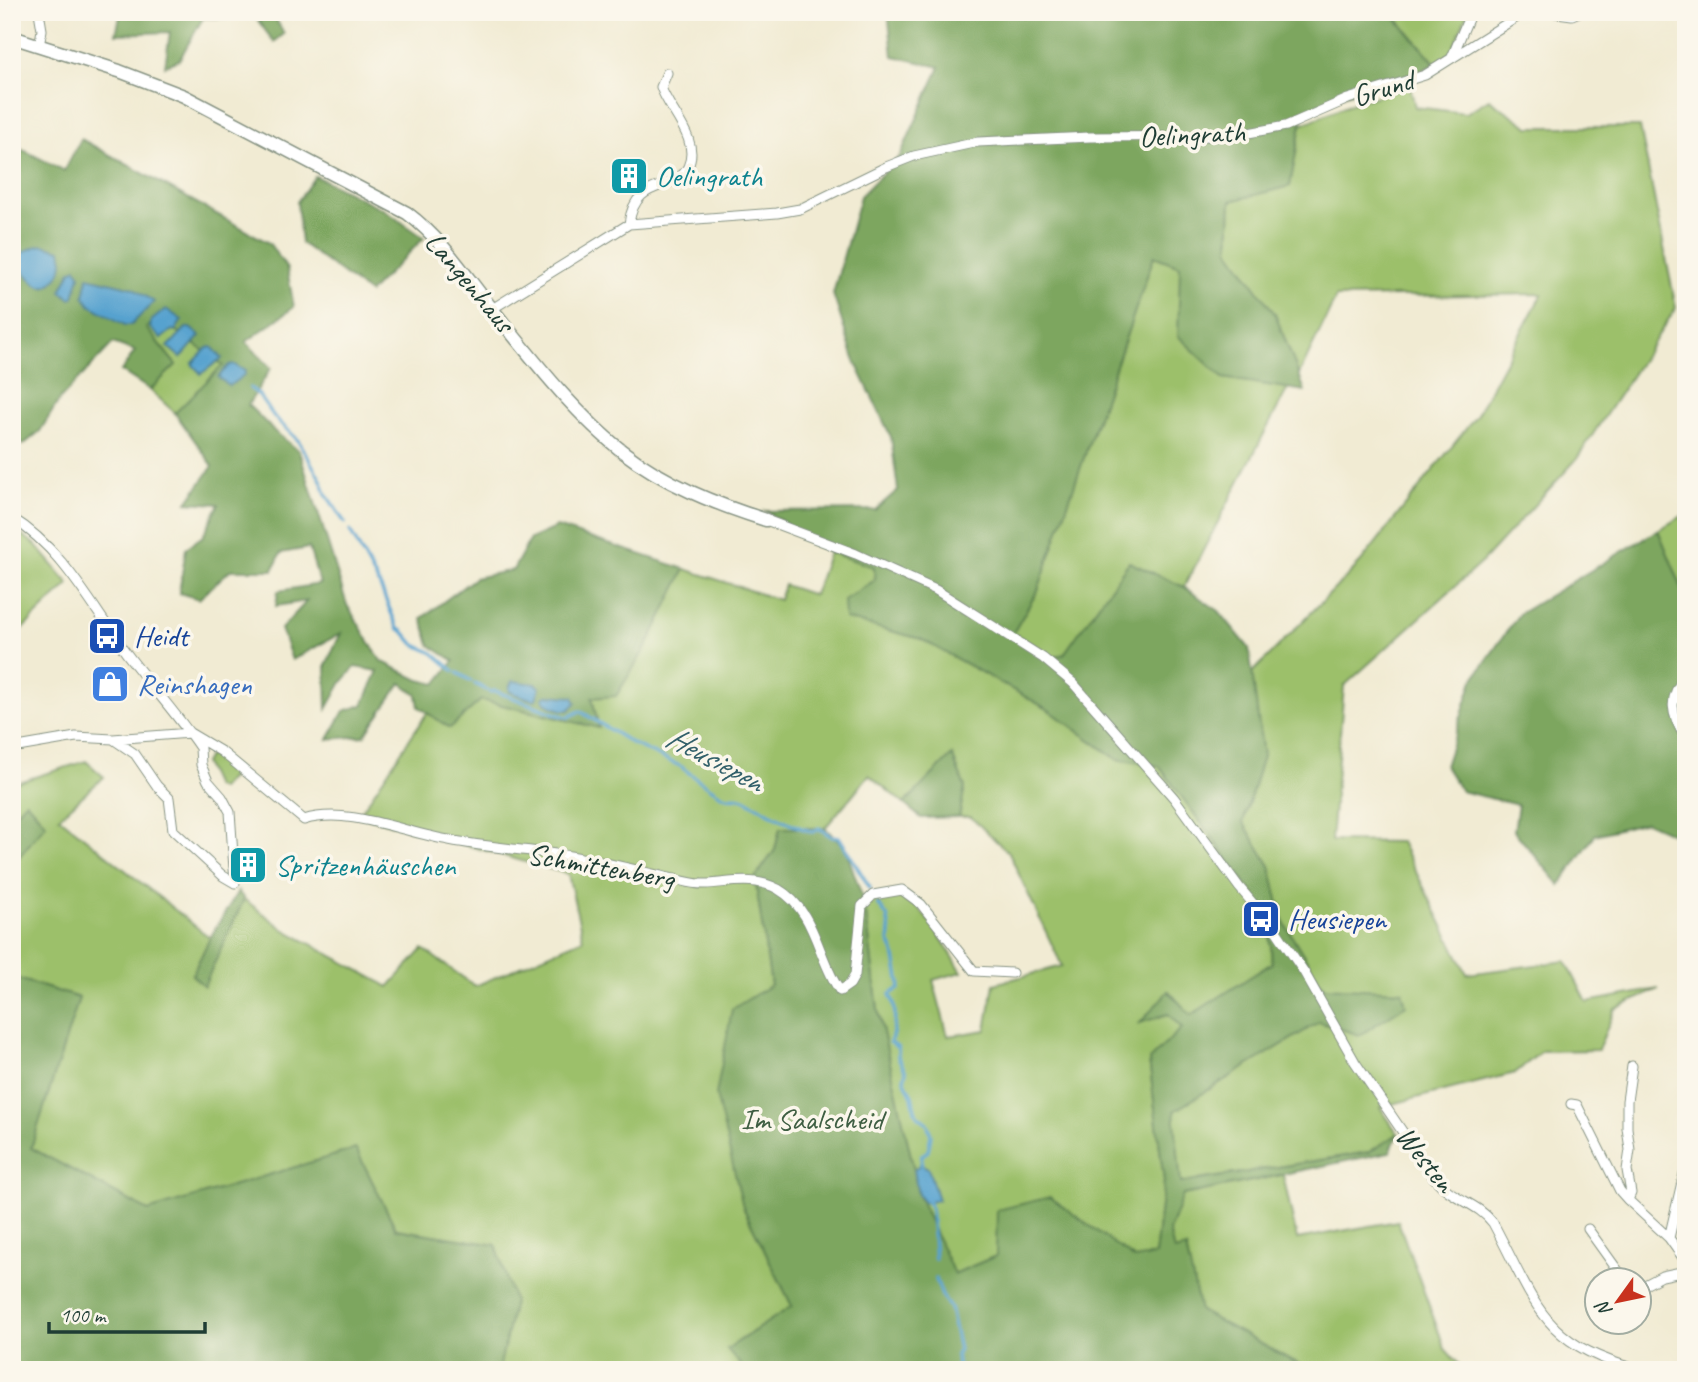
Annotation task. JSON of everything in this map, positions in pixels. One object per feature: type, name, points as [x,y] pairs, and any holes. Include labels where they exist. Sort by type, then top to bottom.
[{"type":"street","points":[[39,12],[42,30],[39,46]]},
{"type":"street","name":"Grund","points":[[1266,130],[1306,118],[1348,99],[1425,75],[1451,59],[1471,12]]},
{"type":"street","points":[[1451,59],[1525,12]]},
{"type":"street","points":[[1550,12],[1572,15],[1579,12]]},
{"type":"street","name":"Langenhaus","points":[[12,37],[119,71],[184,96],[407,214],[435,235],[492,309],[555,383],[622,451],[715,504],[856,554]]},
{"type":"street","points":[[629,224],[636,200],[642,194],[682,174],[689,162],[690,148],[687,139],[661,86],[667,74]]},
{"type":"street","name":"Oelingrath","points":[[492,309],[629,224],[777,214],[800,209],[914,156],[978,142],[1232,136],[1266,130]]},
{"type":"street","points":[[12,518],[33,531],[85,592],[127,653],[200,748],[201,765],[208,781],[222,797],[230,812],[235,883],[222,876],[173,830],[169,799],[135,754],[113,739]]},
{"type":"street","name":"Westen","points":[[856,554],[936,590],[1061,672],[1091,701],[1166,788],[1287,946],[1355,1062],[1434,1178],[1447,1192],[1485,1213],[1493,1223],[1544,1317],[1580,1349],[1607,1361],[1639,1370]]},
{"type":"street","points":[[1686,676],[1676,691],[1672,707],[1678,727],[1686,738]]},
{"type":"street","points":[[12,748],[76,737],[113,739],[190,733]]},
{"type":"street","name":"Schmittenberg","points":[[190,733],[222,752],[304,820],[334,815],[447,840],[569,856],[699,884],[737,880],[770,885],[792,899],[804,914],[831,978],[840,991],[850,984],[855,975],[862,906],[873,895],[886,892],[906,892],[921,904],[974,971],[1012,973]]},
{"type":"street","points":[[1628,1200],[1631,1193],[1627,1170],[1630,1150],[1627,1101],[1632,1066]]},
{"type":"street","points":[[1571,1104],[1577,1105],[1620,1191],[1669,1238],[1686,1262]]},
{"type":"street","points":[[1669,1238],[1686,1165]]},
{"type":"street","points":[[1588,1229],[1615,1266]]},
{"type":"street","points":[[1652,1281],[1662,1276],[1686,1271]]},
{"type":"green space","points":[[121,12],[272,12],[284,34],[274,42],[256,18],[203,18],[179,60],[165,66],[170,32],[116,34]]},
{"type":"green space","name":"Im Saalscheid","points":[[888,12],[1394,12],[1393,15],[1436,64],[1407,77],[1337,96],[1303,113],[1290,186],[1231,201],[1229,250],[1275,314],[1305,391],[1223,378],[1178,336],[1180,266],[1154,256],[1038,590],[1013,633],[1051,658],[1064,654],[1129,562],[1184,587],[1219,611],[1249,648],[1263,756],[1243,822],[1270,866],[1283,921],[1323,987],[1402,991],[1406,1005],[1360,1035],[1319,1022],[1174,1111],[1181,1183],[1369,1152],[1398,1134],[1390,1152],[1183,1195],[1169,1231],[1174,1251],[1186,1248],[1200,1311],[1310,1370],[745,1370],[727,1349],[792,1306],[743,1207],[716,1095],[732,1009],[771,985],[755,878],[775,850],[780,828],[825,828],[845,847],[865,905],[878,1010],[918,1195],[954,1274],[996,1256],[997,1210],[1050,1197],[1135,1259],[1155,1255],[1164,1181],[1149,1060],[1182,1028],[1168,1014],[1140,1023],[1168,991],[1191,1015],[1272,963],[1269,915],[1159,766],[1117,759],[1046,708],[921,639],[845,619],[844,600],[875,580],[874,567],[829,552],[765,511],[875,510],[898,490],[891,437],[854,359],[833,294],[860,196],[900,156],[940,67],[893,56]]},
{"type":"green space","points":[[1394,12],[1468,12],[1451,54],[1436,64]]},
{"type":"green space","points":[[1410,86],[1415,107],[1466,113],[1489,99],[1529,127],[1640,127],[1676,308],[1576,460],[1482,562],[1344,686],[1331,841],[1401,842],[1467,974],[1566,961],[1587,1002],[1659,989],[1615,1009],[1598,1050],[1542,1051],[1515,1073],[1380,1107],[1398,1134],[1369,1152],[1180,1183],[1174,1111],[1319,1022],[1360,1035],[1402,991],[1323,988],[1283,921],[1270,866],[1243,822],[1263,756],[1251,674],[1360,563],[1476,416],[1542,294],[1336,297],[1299,375],[1275,314],[1229,250],[1231,201],[1290,186],[1301,125],[1347,105]]},
{"type":"green space","points":[[81,139],[269,243],[287,269],[294,307],[246,342],[271,368],[248,405],[299,451],[347,605],[381,661],[419,680],[436,684],[454,661],[430,645],[422,618],[475,578],[513,570],[530,539],[557,527],[685,569],[647,646],[616,696],[592,698],[599,728],[481,700],[450,728],[419,707],[417,695],[401,683],[364,736],[328,739],[344,711],[363,705],[378,671],[355,667],[342,682],[327,709],[326,665],[341,633],[292,660],[281,629],[307,601],[276,606],[278,591],[320,584],[309,548],[281,553],[273,570],[230,570],[199,599],[179,593],[186,548],[203,536],[219,504],[187,502],[213,466],[175,413],[223,365],[160,318],[146,328],[176,365],[150,390],[121,371],[135,351],[113,343],[60,399],[40,431],[23,445],[12,438],[12,144],[64,171]]},
{"type":"green space","points":[[315,176],[383,209],[424,238],[369,293],[301,243],[297,202]]},
{"type":"green space","points":[[1154,256],[1180,266],[1223,378],[1288,388],[1184,587],[1129,562],[1064,654],[1051,658],[1013,633],[1038,590]]},
{"type":"green space","points":[[160,318],[224,366],[175,413],[150,390],[176,365],[146,328]]},
{"type":"green space","points":[[1686,514],[1686,598],[1658,530]]},
{"type":"green space","points":[[12,528],[35,544],[69,584],[12,639]]},
{"type":"green space","points":[[1658,530],[1686,598],[1686,840],[1646,822],[1595,835],[1560,885],[1514,831],[1518,805],[1461,791],[1445,766],[1473,680],[1519,614]]},
{"type":"green space","points":[[829,552],[874,567],[875,580],[845,600],[846,619],[921,639],[1046,708],[1117,759],[1159,766],[1269,915],[1272,963],[1191,1016],[1169,991],[1142,1022],[1168,1014],[1182,1028],[1149,1060],[1164,1181],[1155,1255],[1135,1259],[1050,1197],[996,1256],[953,1274],[918,1195],[878,1010],[865,905],[878,898],[901,896],[918,908],[943,941],[962,972],[933,980],[948,1036],[986,1030],[994,984],[1062,966],[1009,853],[971,817],[959,817],[965,787],[952,755],[904,804],[869,775],[825,828],[780,828],[775,850],[755,878],[771,985],[743,1207],[792,1306],[739,1341],[758,1370],[12,1370],[328,1251],[496,1245],[396,1229],[356,1149],[148,1211],[31,1148],[79,998],[12,977],[12,865],[46,824],[26,802],[12,816],[12,784],[86,761],[104,777],[59,817],[210,938],[192,975],[204,985],[244,899],[285,930],[389,987],[423,949],[475,986],[583,939],[568,874],[359,815],[427,713],[450,728],[481,700],[599,728],[592,698],[647,646],[685,569],[779,600],[784,585],[814,595]]},
{"type":"green space","points":[[215,754],[238,770],[221,789],[215,787],[204,763],[208,756]]},
{"type":"green space","points":[[952,755],[965,787],[959,817],[921,818],[904,804]]},
{"type":"green space","points":[[26,801],[46,824],[12,865],[12,816]]},
{"type":"green space","points":[[238,891],[244,899],[204,986],[192,975]]},
{"type":"green space","points":[[12,977],[79,998],[31,1148],[148,1211],[356,1149],[396,1229],[496,1245],[514,1302],[499,1370],[12,1370]]},
{"type":"green space","points":[[1283,1175],[1297,1239],[1398,1221],[1445,1349],[1464,1370],[1310,1370],[1199,1311],[1186,1249],[1174,1251],[1169,1231],[1183,1195]]},
{"type":"water","points":[[43,245],[61,250],[63,261],[55,280],[47,286],[38,285],[31,280],[14,259],[34,247]]},
{"type":"water","points":[[76,268],[80,275],[74,297],[71,299],[61,291],[71,271]]},
{"type":"water","points":[[88,277],[133,288],[154,302],[131,325],[125,325],[90,305],[84,296]]},
{"type":"water","points":[[166,309],[182,320],[175,331],[172,330],[161,339],[150,328],[151,321]]},
{"type":"water","points":[[186,328],[200,336],[181,358],[168,347]]},
{"type":"water","points":[[212,347],[222,358],[201,374],[192,364],[207,348]]},
{"type":"water","points":[[233,364],[245,371],[244,375],[229,386],[218,377]]},
{"type":"water","points":[[512,681],[540,687],[536,699],[510,692]]},
{"type":"water","points":[[546,695],[573,697],[576,703],[569,710],[558,709],[545,701],[543,698]]},
{"type":"water","points":[[920,1164],[928,1168],[938,1200],[925,1203],[918,1195],[914,1170]]},
{"type":"waterway","name":"Heusiepen","points":[[250,388],[298,440],[326,494],[345,523]]},
{"type":"waterway","name":"Heusiepen","points":[[350,531],[380,586],[398,629],[414,644],[433,653],[454,671]]},
{"type":"waterway","name":"Heusiepen","points":[[458,673],[471,681]]},
{"type":"waterway","name":"Heusiepen","points":[[475,684],[559,715],[568,717],[580,711],[633,744],[682,767],[724,796],[745,799],[804,829],[813,832],[819,828],[831,836],[839,837],[870,888]]},
{"type":"waterway","name":"Heusiepen","points":[[878,904],[887,916],[889,941],[894,952],[900,984],[899,989],[890,994],[895,1014],[890,1042],[898,1048],[898,1057],[906,1072],[904,1079],[915,1110],[927,1123],[931,1135],[928,1151],[922,1155],[921,1166]]},
{"type":"waterway","name":"Heusiepen","points":[[927,1198],[931,1209],[935,1259]]},
{"type":"waterway","name":"Heusiepen","points":[[936,1279],[950,1308],[959,1350],[956,1355],[957,1364],[961,1370]]},
{"type":"place","name":"Oelingrath","points":[[629,176]]},
{"type":"place","name":"Heidt","points":[[107,636]]},
{"type":"place","name":"Reinshagen","points":[[110,684]]},
{"type":"place","name":"Spritzenhäuschen","points":[[248,865]]},
{"type":"place","name":"Heusiepen","points":[[1261,919]]}]
